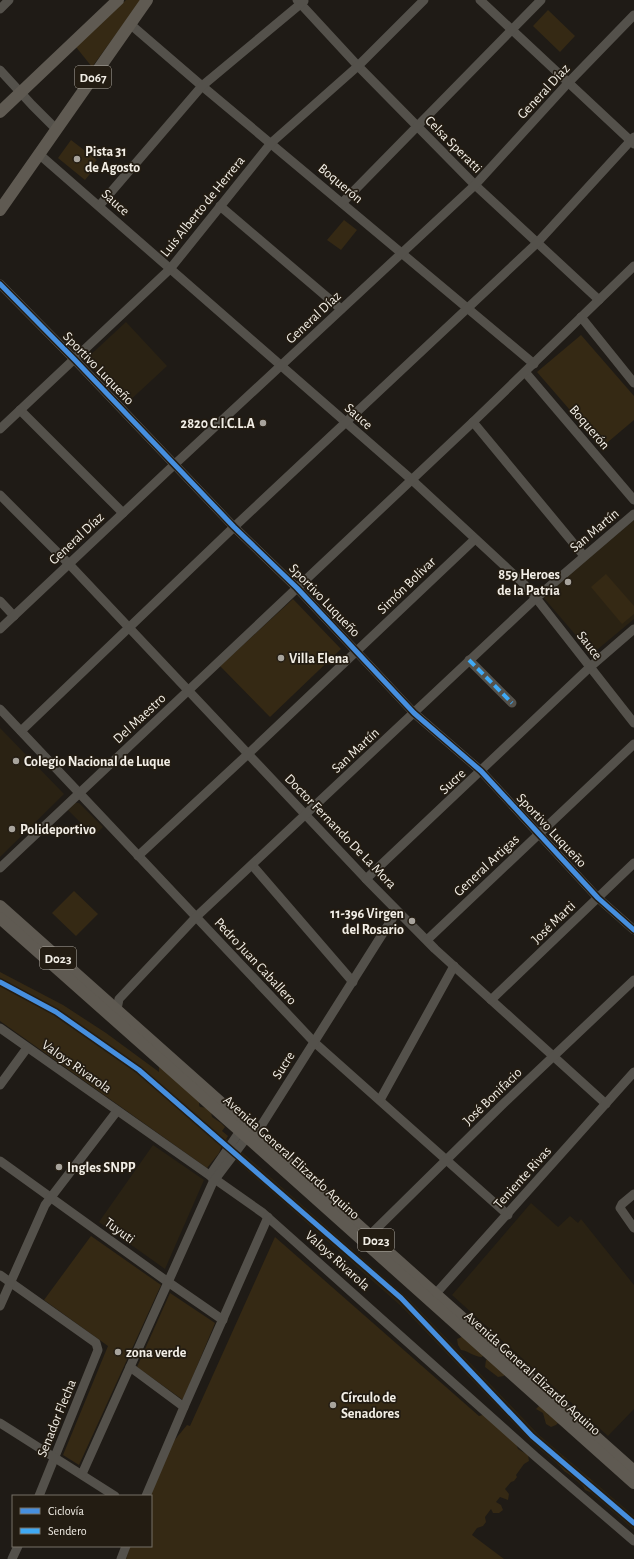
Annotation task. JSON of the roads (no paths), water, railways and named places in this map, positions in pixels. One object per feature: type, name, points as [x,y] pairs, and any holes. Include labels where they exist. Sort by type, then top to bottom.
[{"type":"main road","name":"D067","points":[[0,112],[118,0]]},
{"type":"main road","name":"D067","points":[[0,210],[147,0]]},
{"type":"main road","name":"Avenida General Elizardo Aquino","points":[[0,906],[116,1015],[248,1133],[433,1297],[634,1471]]},
{"type":"main road","name":"Avenida General Elizardo Aquino","points":[[0,918],[116,1015]]},
{"type":"main road","name":"Avenida General Elizardo Aquino","points":[[248,1133],[370,1235],[433,1297],[634,1483]]},
{"type":"street","points":[[0,9],[9,0]]},
{"type":"street","name":"Luis Alberto de Herrera","points":[[0,429],[170,269],[271,143],[358,66],[424,0]]},
{"type":"street","points":[[21,731],[345,422],[537,243],[633,141],[568,83],[480,0]]},
{"type":"street","points":[[342,203],[541,0]]},
{"type":"street","points":[[99,206],[202,86],[300,1]]},
{"type":"street","name":"Celsa Speratti","points":[[300,1],[358,66],[417,127],[475,185],[599,300]]},
{"type":"street","name":"General Díaz","points":[[0,629],[475,185],[568,83],[634,15]]},
{"type":"street","name":"Boquerón","points":[[130,24],[534,364]]},
{"type":"street","points":[[0,70],[20,93],[56,129]]},
{"type":"street","name":"Sauce","points":[[40,154],[280,366],[412,480],[522,582],[634,723]]},
{"type":"street","points":[[220,206],[341,310]]},
{"type":"street","name":"Del Maestro","points":[[0,868],[298,588],[633,269]]},
{"type":"street","name":"Sportivo Luqueño","points":[[0,284],[75,360],[234,527],[298,588],[414,713],[481,771],[598,898],[634,930]]},
{"type":"street","points":[[581,317],[634,383]]},
{"type":"street","name":"Boquerón","points":[[523,374],[634,500]]},
{"type":"street","points":[[20,410],[123,513]]},
{"type":"street","points":[[472,422],[584,556]]},
{"type":"street","name":"Doctor Fernando De La Mora","points":[[0,495],[69,564],[188,692],[397,911],[454,966],[606,1104]]},
{"type":"street","name":"San Martín","points":[[116,1015],[119,999],[196,917],[536,598],[634,514]]},
{"type":"street","name":"Simón Bolivar","points":[[138,856],[248,754],[475,538]]},
{"type":"street","points":[[0,601],[14,616]]},
{"type":"street","name":"Sucre","points":[[366,879],[590,667],[634,629]]},
{"type":"street","points":[[469,660],[512,703]]},
{"type":"street","name":"Pedro Juan Caballero","points":[[0,709],[314,1042],[508,1215]]},
{"type":"street","name":"General Artigas","points":[[427,940],[634,744]]},
{"type":"street","name":"José Marti","points":[[491,1000],[634,864]]},
{"type":"street","points":[[252,865],[353,982]]},
{"type":"street","name":"Sucre","points":[[82,1474],[213,1179],[248,1133],[261,1126],[397,911]]},
{"type":"street","points":[[380,1100],[454,966]]},
{"type":"street","name":"José Bonifacio","points":[[370,1235],[634,980]]},
{"type":"street","name":"Valoys Rivarola","points":[[0,1028],[268,1217],[513,1436],[634,1541]]},
{"type":"street","points":[[0,1085],[27,1048]]},
{"type":"street","name":"Teniente Rivas","points":[[433,1297],[508,1215],[634,1072]]},
{"type":"street","points":[[0,1306],[45,1205],[117,1111]]},
{"type":"street","name":"Tuyuti","points":[[0,1161],[223,1320]]},
{"type":"street","points":[[634,1194],[620,1208],[634,1228]]},
{"type":"street","points":[[146,1495],[268,1217]]},
{"type":"street","points":[[0,1275],[10,1282]]},
{"type":"street","name":"Senador Flecha","points":[[10,1282],[96,1343],[98,1350],[39,1495]]},
{"type":"street","points":[[130,1367],[184,1407]]},
{"type":"street","points":[[0,1423],[114,1495]]},
{"type":"street","points":[[12,1559],[18,1547]]},
{"type":"street","points":[[121,1559],[126,1547]]},
{"type":"place","name":"Pista 31 de Agosto","points":[[77,159]]},
{"type":"place","name":"2820 C.I.C.L.A","points":[[263,423]]},
{"type":"place","name":"859 Heroes de la Patria","points":[[568,582]]},
{"type":"place","name":"Villa Elena","points":[[281,658]]},
{"type":"place","name":"Colegio Nacional de Luque","points":[[16,761]]},
{"type":"place","name":"Polideportivo","points":[[12,829]]},
{"type":"place","name":"11-396 Virgen del Rosario","points":[[412,921]]},
{"type":"place","name":"Ingles SNPP","points":[[59,1167]]},
{"type":"place","name":"zona verde","points":[[118,1352]]},
{"type":"place","name":"Círculo de Senadores","points":[[333,1405]]}]
